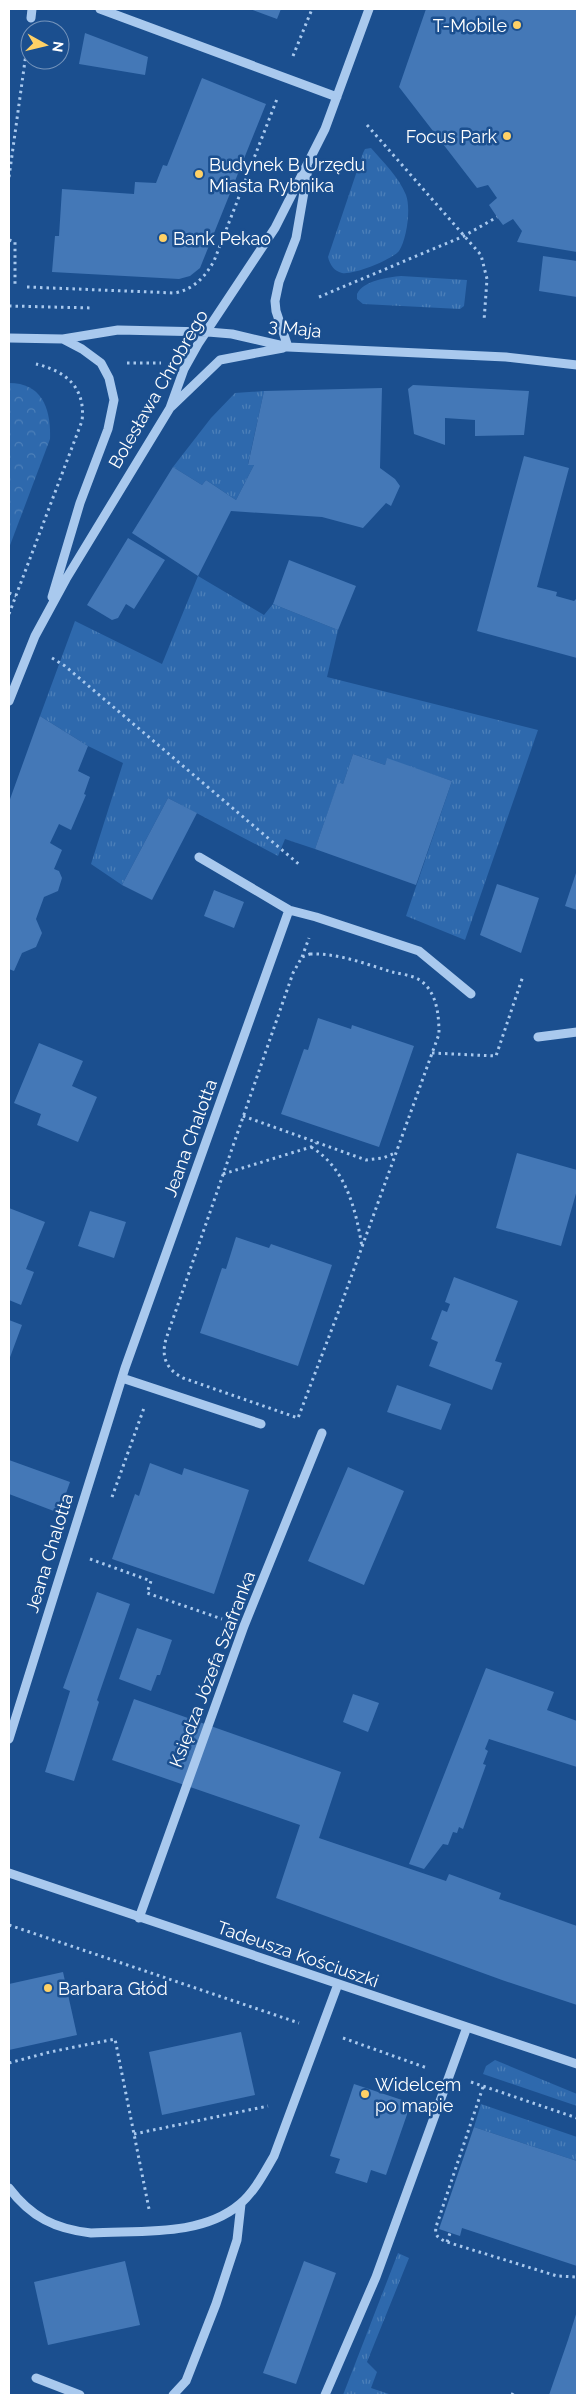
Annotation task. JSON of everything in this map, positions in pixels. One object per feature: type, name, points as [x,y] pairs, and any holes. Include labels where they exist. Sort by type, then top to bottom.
[{"type":"street","points":[[31,18],[32,9]]},
{"type":"street","points":[[100,9],[337,97]]},
{"type":"street","name":"Bolesława Chrobrego","points":[[9,701],[35,636],[85,546],[170,408],[187,364],[275,228],[326,128],[369,9]]},
{"type":"street","points":[[170,408],[220,360],[288,347],[276,311],[276,301],[279,282],[296,238],[310,159]]},
{"type":"street","name":"3 Maja","points":[[9,338],[63,339],[118,330],[208,332],[232,334],[288,347],[488,356],[577,365]]},
{"type":"street","points":[[47,614],[80,502],[113,414],[112,387],[106,369],[100,362],[82,349],[63,339]]},
{"type":"street","points":[[199,857],[289,910],[316,917],[418,951],[471,994]]},
{"type":"street","name":"Jeana Chalotta","points":[[9,1739],[122,1378],[289,910]]},
{"type":"street","points":[[538,1037],[577,1032]]},
{"type":"street","points":[[122,1378],[261,1424]]},
{"type":"street","name":"Księdza Józefa Szafranka","points":[[139,1918],[244,1626],[322,1434]]},
{"type":"street","name":"Tadeusza Kościuszki","points":[[9,1873],[577,2064]]},
{"type":"street","points":[[9,2188],[16,2197],[39,2217],[64,2229],[91,2233],[154,2230],[200,2224],[216,2219],[241,2204],[259,2182],[274,2156],[338,1984]]},
{"type":"street","points":[[325,2395],[376,2277],[467,2027]]},
{"type":"street","points":[[173,2395],[186,2381],[216,2304],[237,2240],[241,2204]]},
{"type":"street","points":[[36,2378],[80,2395]]},
{"type":"path","points":[[27,287],[175,293],[192,287],[201,280],[214,261],[312,9]]},
{"type":"path","points":[[9,177],[31,18]]},
{"type":"path","points":[[367,125],[481,255],[486,279],[484,321]]},
{"type":"path","points":[[319,296],[464,236],[497,217]]},
{"type":"path","points":[[9,240],[15,242],[15,287]]},
{"type":"path","points":[[9,306],[99,308]]},
{"type":"path","points":[[100,362],[187,364]]},
{"type":"path","points":[[9,614],[80,427],[83,410],[83,402],[74,384],[45,366]]},
{"type":"path","points":[[9,593],[16,596]]},
{"type":"path","points":[[52,658],[65,666],[301,866]]},
{"type":"path","points":[[109,1506],[164,1355],[165,1342],[293,973],[302,956],[318,954],[342,957],[419,979],[436,1002],[439,1034],[298,1418],[180,1376],[169,1368],[164,1355]]},
{"type":"path","points":[[432,1053],[496,1056],[523,976]]},
{"type":"path","points":[[243,1116],[366,1160],[383,1158],[396,1153]]},
{"type":"path","points":[[223,1174],[310,1147],[317,1143]]},
{"type":"path","points":[[310,1147],[323,1154],[346,1188],[355,1211],[362,1248]]},
{"type":"path","points":[[93,1551],[90,1560],[151,1581],[147,1593],[244,1626]]},
{"type":"path","points":[[9,1925],[577,2118]]},
{"type":"path","points":[[9,2063],[50,2052],[115,2039],[154,2230]]},
{"type":"path","points":[[483,2087],[435,2230],[438,2238],[558,2276],[577,2277]]},
{"type":"path","points":[[134,2134],[271,2106]]},
{"type":"path","points":[[447,2242],[450,2233]]},
{"type":"green space","points":[[371,148],[395,176],[406,195],[408,215],[406,231],[402,246],[395,255],[355,272],[342,273],[333,267],[328,257],[363,153],[365,149]]},
{"type":"green space","points":[[401,276],[467,280],[464,306],[460,309],[363,304],[357,299],[357,294],[360,290],[370,283]]},
{"type":"green space","points":[[9,383],[21,384],[30,388],[43,400],[49,418],[50,439],[9,548]]},
{"type":"green space","points":[[264,391],[248,464],[254,465],[236,500],[206,480],[202,485],[173,467],[211,418],[235,393]]},
{"type":"green space","points":[[198,576],[264,615],[273,604],[338,630],[327,677],[538,730],[465,940],[406,916],[452,781],[387,759],[385,765],[353,754],[343,784],[338,783],[315,849],[285,839],[278,856],[168,798],[122,885],[91,864],[123,763],[88,746],[40,716],[75,621],[162,664]]},
{"type":"green space","points":[[495,2060],[577,2094],[577,2106],[483,2074],[486,2066]]},
{"type":"green space","points":[[481,2104],[577,2137],[577,2161],[474,2127]]},
{"type":"green space","points":[[398,2253],[409,2258],[367,2362],[377,2372],[371,2388],[392,2395],[343,2395]]},
{"type":"building","points":[[250,9],[281,9],[277,19]]},
{"type":"building","name":"Focus Park","points":[[426,9],[577,9],[577,252],[517,242],[522,231],[513,219],[503,225],[497,217],[489,205],[497,198],[488,185],[477,188],[399,87]]},
{"type":"building","points":[[85,33],[148,57],[145,75],[79,64]]},
{"type":"building","name":"Budynek B Urzędu Miasta Rybnika","points":[[202,78],[266,104],[200,268],[190,276],[179,279],[52,272],[55,236],[59,236],[62,189],[134,194],[135,182],[156,183],[163,165],[167,166]]},
{"type":"building","points":[[543,256],[577,261],[577,297],[539,291]]},
{"type":"building","points":[[413,385],[529,391],[524,435],[475,436],[475,420],[445,418],[445,445],[414,434],[408,389]]},
{"type":"building","points":[[382,388],[380,468],[395,479],[400,486],[391,506],[386,503],[363,528],[322,517],[231,511],[198,576],[132,533],[173,467],[202,485],[206,480],[236,500],[254,465],[248,465],[264,391]]},
{"type":"building","points":[[524,456],[569,468],[537,587],[557,592],[556,596],[574,601],[577,598],[577,658],[477,631]]},
{"type":"building","points":[[128,538],[165,560],[134,609],[126,604],[118,618],[112,620],[87,605]]},
{"type":"building","points":[[289,560],[356,586],[338,630],[273,604]]},
{"type":"building","points":[[40,716],[88,746],[78,771],[90,777],[84,794],[86,795],[71,830],[59,824],[50,843],[62,850],[54,869],[59,871],[62,878],[58,891],[44,897],[36,919],[42,933],[36,947],[22,953],[14,971],[9,969],[9,802]]},
{"type":"building","points":[[353,754],[385,765],[387,758],[452,781],[416,885],[315,849],[338,782],[343,784]]},
{"type":"building","points":[[168,798],[197,813],[152,900],[122,885]]},
{"type":"building","points":[[577,870],[577,910],[565,906]]},
{"type":"building","points":[[497,884],[539,898],[521,953],[480,935]]},
{"type":"building","points":[[214,890],[244,902],[234,928],[204,916]]},
{"type":"building","points":[[318,1018],[351,1029],[352,1025],[414,1046],[379,1147],[281,1114],[304,1049],[308,1050]]},
{"type":"building","points":[[39,1043],[83,1061],[72,1086],[97,1097],[78,1142],[37,1125],[41,1114],[14,1103]]},
{"type":"building","points":[[517,1153],[577,1170],[577,1190],[561,1246],[496,1228]]},
{"type":"building","points":[[9,1208],[45,1222],[26,1269],[34,1272],[21,1305],[9,1300]]},
{"type":"building","points":[[90,1211],[126,1222],[114,1258],[78,1246]]},
{"type":"building","points":[[236,1237],[269,1248],[271,1244],[332,1265],[298,1366],[200,1333],[222,1268],[226,1269]]},
{"type":"building","points":[[454,1277],[518,1301],[495,1361],[502,1363],[492,1390],[429,1366],[438,1342],[431,1339],[442,1310],[447,1312],[450,1304],[445,1302]]},
{"type":"building","points":[[9,1320],[22,1325],[9,1360]]},
{"type":"building","points":[[397,1385],[451,1404],[441,1430],[387,1412]]},
{"type":"building","points":[[9,1460],[70,1482],[59,1513],[9,1494]]},
{"type":"building","points":[[150,1463],[182,1475],[184,1468],[249,1490],[214,1594],[112,1559],[135,1494],[139,1496]]},
{"type":"building","points":[[348,1467],[404,1491],[364,1585],[308,1561]]},
{"type":"building","points":[[97,1592],[130,1604],[97,1700],[99,1702],[74,1781],[45,1772],[70,1691],[63,1688]]},
{"type":"building","points":[[137,1628],[172,1640],[160,1675],[157,1675],[151,1691],[119,1679]]},
{"type":"building","points":[[486,1668],[554,1692],[547,1710],[577,1721],[577,1767],[489,1739],[485,1749],[488,1751],[483,1764],[486,1765],[463,1829],[459,1827],[457,1833],[453,1832],[448,1845],[443,1844],[424,1869],[409,1864]]},
{"type":"building","points":[[353,1694],[379,1703],[368,1732],[343,1722]]},
{"type":"building","points":[[134,1699],[341,1772],[319,1838],[446,1881],[449,1874],[501,1893],[499,1899],[577,1926],[577,2005],[502,1980],[276,1898],[300,1825],[112,1760]]},
{"type":"building","points":[[63,1972],[77,2035],[9,2050],[9,1984]]},
{"type":"building","points":[[241,2032],[255,2095],[162,2115],[149,2052]]},
{"type":"building","points":[[354,2084],[411,2103],[386,2175],[371,2170],[367,2183],[335,2173],[340,2159],[330,2156]]},
{"type":"building","points":[[474,2127],[577,2161],[577,2266],[462,2228],[460,2236],[439,2229]]},
{"type":"building","points":[[125,2261],[140,2325],[48,2345],[34,2282]]},
{"type":"building","points":[[304,2261],[336,2273],[296,2384],[263,2373]]},
{"type":"building","points":[[577,2311],[577,2395],[549,2395],[568,2340]]},
{"type":"place","name":"T-Mobile","points":[[517,25]]},
{"type":"place","name":"Focus Park","points":[[507,136]]},
{"type":"place","name":"Budynek B Urzędu Miasta Rybnika","points":[[199,174]]},
{"type":"place","name":"Bank Pekao","points":[[163,238]]},
{"type":"place","name":"Barbara Głód","points":[[48,1988]]},
{"type":"place","name":"Widelcem po mapie","points":[[365,2094]]}]
